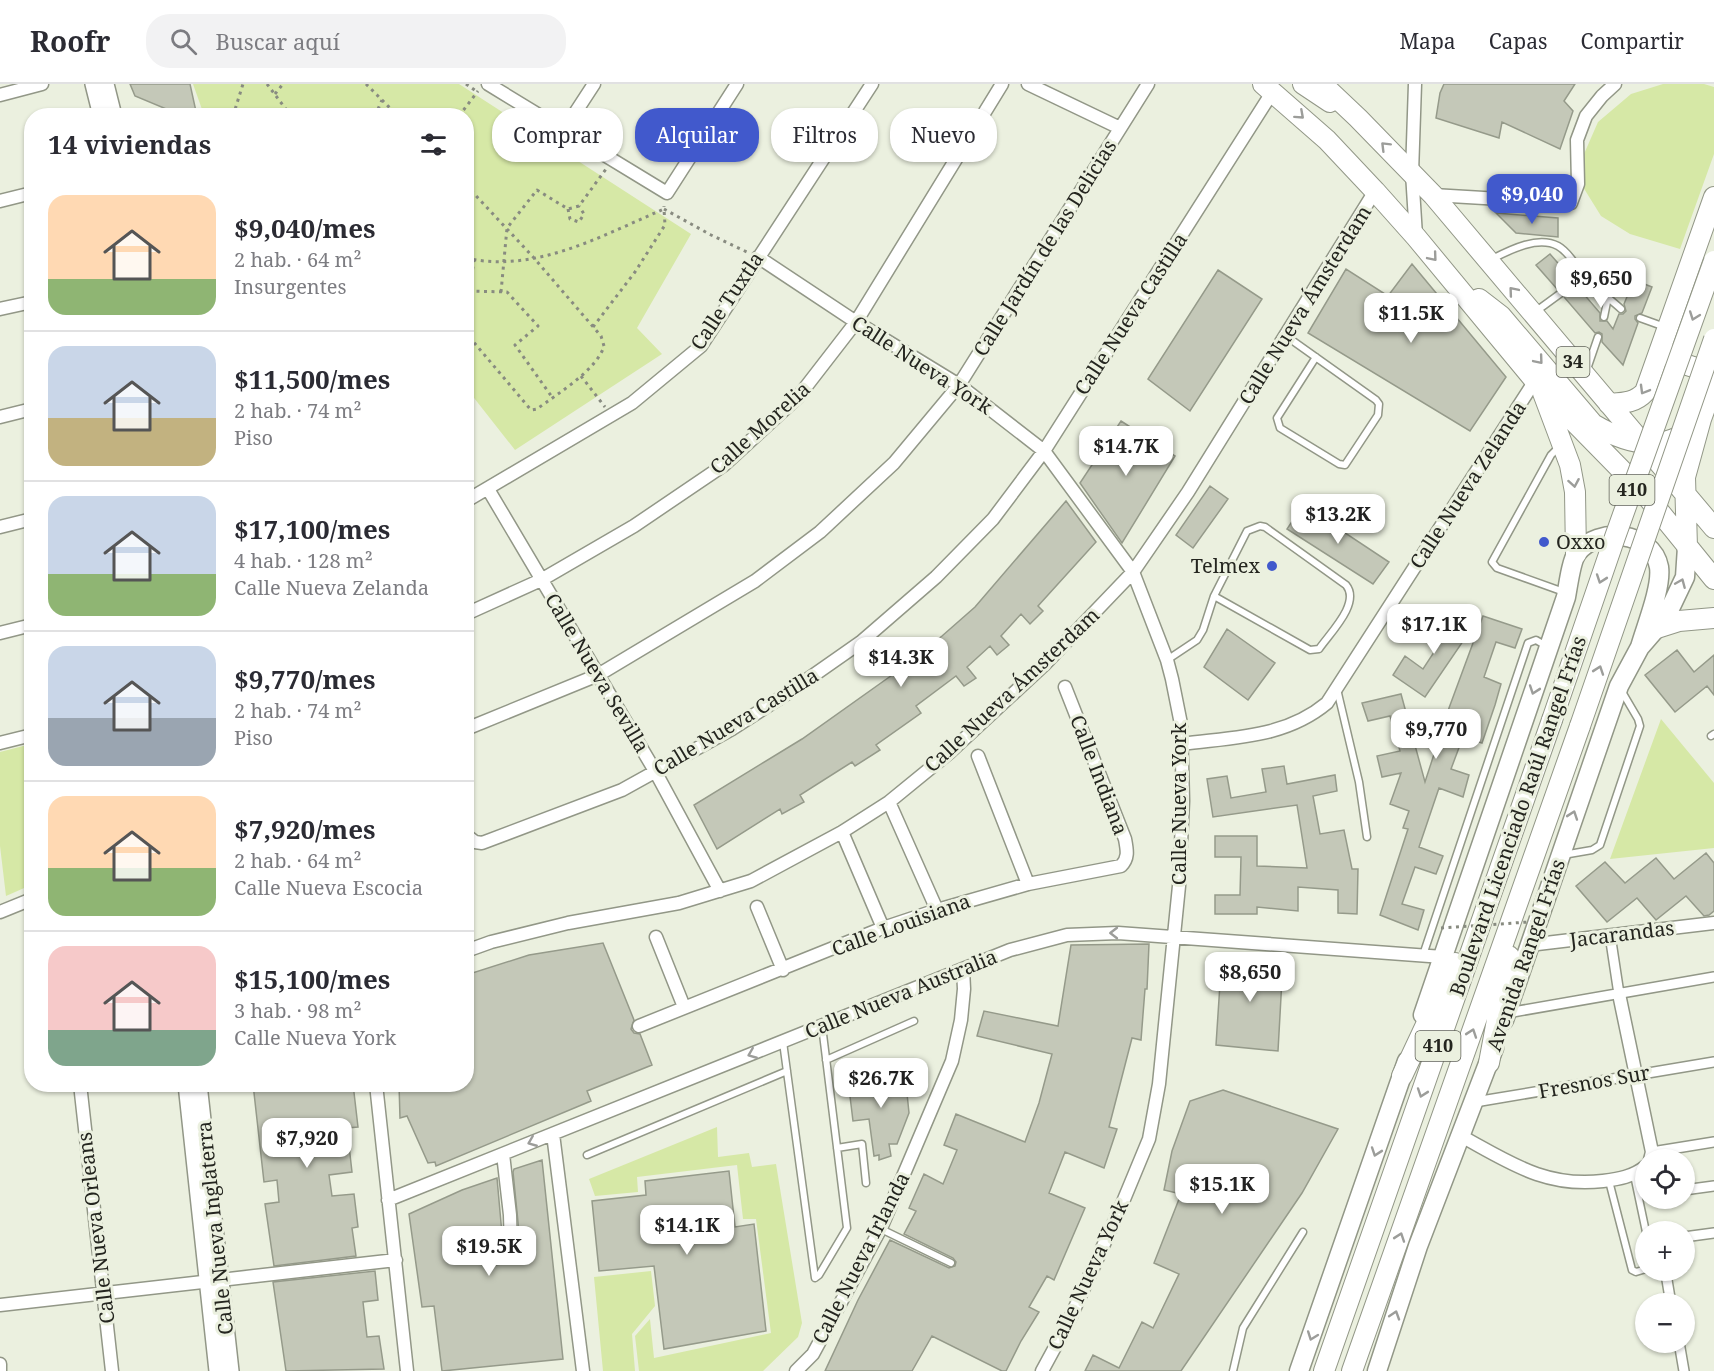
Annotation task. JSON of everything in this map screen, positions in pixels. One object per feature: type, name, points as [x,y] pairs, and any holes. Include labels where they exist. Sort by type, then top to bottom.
[{"type":"main road","points":[[1304,84],[1321,97],[1358,118]]},
{"type":"main road","name":"34","points":[[1322,84],[1432,195],[1714,528]]},
{"type":"main road","name":"34","points":[[1268,87],[1327,140],[1375,191],[1539,383],[1645,494],[1714,579]]},
{"type":"main road","points":[[1609,404],[1631,402],[1639,399],[1646,392],[1714,197]]},
{"type":"main road","name":"Boulevard Licenciado Raúl Rangel Frías","points":[[1324,1371],[1615,537],[1714,261]]},
{"type":"main road","points":[[1450,278],[1501,316],[1593,424],[1612,436],[1660,444],[1689,433],[1701,419]]},
{"type":"main road","name":"Boulevard Licenciado Raúl Rangel Frías","points":[[1352,1371],[1522,892],[1714,339]]},
{"type":"main road","points":[[1661,347],[1683,364],[1699,369],[1714,369]]},
{"type":"main road","points":[[1299,1371],[1567,592],[1576,554],[1575,492],[1570,465],[1539,383]]},
{"type":"main road","points":[[1688,548],[1685,477],[1701,419],[1714,383]]},
{"type":"main road","points":[[1576,554],[1591,541],[1606,536],[1623,535],[1633,538],[1653,552],[1658,565],[1658,586],[1640,647]]},
{"type":"main road","name":"Avenida Rangel Frías","points":[[1377,1371],[1418,1246],[1489,1063],[1619,686],[1640,647],[1666,617],[1685,577],[1688,548]]},
{"type":"main road","points":[[1657,628],[1679,621],[1714,618]]},
{"type":"main road","points":[[1402,1076],[1500,869]]},
{"type":"main road","points":[[1489,1063],[1522,892]]},
{"type":"street","points":[[0,95],[42,84]]},
{"type":"street","points":[[93,84],[99,108]]},
{"type":"street","points":[[106,84],[112,108]]},
{"type":"street","points":[[578,108],[594,84]]},
{"type":"street","points":[[615,162],[667,192],[737,84]]},
{"type":"street","name":"Calle Tuxtla","points":[[474,497],[632,403],[701,346],[872,84]]},
{"type":"street","name":"Calle Morelia","points":[[474,610],[541,580],[634,526],[724,465],[798,397],[856,322],[1002,84]]},
{"type":"street","points":[[1028,84],[1120,128]]},
{"type":"street","name":"Calle Jardín de las Delicias","points":[[474,726],[597,675],[755,581],[820,532],[894,463],[959,385],[1148,84]]},
{"type":"street","points":[[1415,84],[1412,173],[1416,237]]},
{"type":"street","points":[[1432,195],[1571,203],[1578,184],[1577,140],[1586,116],[1615,84]]},
{"type":"street","points":[[484,87],[523,108]]},
{"type":"street","name":"Calle Nueva Castilla","points":[[474,841],[482,843],[497,838],[622,790],[732,729],[861,642],[936,577],[993,519],[1044,451],[1268,87]]},
{"type":"street","name":"Calle Nueva Ámsterdam","points":[[474,949],[568,922],[679,903],[751,881],[842,832],[889,802],[949,753],[1044,665],[1133,572],[1188,492],[1375,191]]},
{"type":"street","points":[[0,201],[24,195]]},
{"type":"street","name":"Calle Nueva York","points":[[758,257],[856,322],[959,385],[1044,451],[1133,572],[1167,660],[1181,724],[1183,801],[1179,886],[1159,1084],[1149,1139],[1067,1325],[1042,1371]]},
{"type":"street","points":[[0,309],[24,304]]},
{"type":"street","name":"Calle Nueva Zelanda","points":[[1182,744],[1272,732],[1299,723],[1328,703],[1539,383]]},
{"type":"street","points":[[0,417],[24,411]]},
{"type":"street","name":"Calle Nueva Sevilla","points":[[488,489],[656,771],[720,891]]},
{"type":"street","points":[[0,527],[24,521]]},
{"type":"street","points":[[0,633],[24,627]]},
{"type":"street","name":"Calle Indiana","points":[[1065,687],[1125,839],[1127,851],[1124,863]]},
{"type":"street","points":[[0,743],[24,737]]},
{"type":"street","points":[[978,756],[1028,884]]},
{"type":"street","points":[[889,802],[937,910]]},
{"type":"street","points":[[842,832],[883,928]]},
{"type":"street","name":"Calle Louisiana","points":[[639,1026],[883,928],[1028,884],[1115,868],[1124,863]]},
{"type":"street","points":[[0,912],[24,902]]},
{"type":"street","points":[[758,907],[783,970]]},
{"type":"street","name":"Jacarandas","points":[[1529,945],[1714,923]]},
{"type":"street","name":"Calle Nueva Australia","points":[[388,1200],[1010,950],[1068,935],[1118,933],[1443,957]]},
{"type":"street","points":[[1610,935],[1619,994],[1650,1149]]},
{"type":"street","points":[[656,937],[684,1007]]},
{"type":"street","name":"Calle Nueva Irlanda","points":[[796,1371],[813,1354],[881,1228],[952,1061],[963,999],[963,969]]},
{"type":"street","points":[[1506,1013],[1714,976]]},
{"type":"street","name":"Fresnos Sur","points":[[1475,1102],[1714,1062]]},
{"type":"street","name":"Calle Nueva Orleans","points":[[81,1092],[112,1371]]},
{"type":"street","name":"Calle Nueva Inglaterra","points":[[187,1092],[214,1280],[231,1371]]},
{"type":"street","name":"Calle Nueva Inglaterra","points":[[200,1092],[214,1280],[217,1371]]},
{"type":"street","points":[[377,1092],[407,1371]]},
{"type":"street","points":[[553,1134],[583,1371]]},
{"type":"street","points":[[1461,1136],[1536,1176],[1572,1183],[1609,1181],[1634,1175]]},
{"type":"street","points":[[1682,1149],[1714,1142]]},
{"type":"street","points":[[503,1154],[510,1215],[511,1251]]},
{"type":"street","points":[[1695,1189],[1714,1186]]},
{"type":"street","points":[[1695,1236],[1714,1233]]},
{"type":"street","points":[[0,1305],[396,1260]]},
{"type":"street","points":[[1681,1353],[1684,1371]]},
{"type":"street","points":[[0,1364],[0,1371]]},
{"type":"lane","points":[[1488,261],[1518,246],[1533,243],[1557,245],[1571,258],[1584,276],[1621,309]]},
{"type":"lane","points":[[1574,282],[1584,276]]},
{"type":"lane","points":[[1533,314],[1561,293]]},
{"type":"lane","points":[[1604,318],[1608,297]]},
{"type":"lane","points":[[1640,318],[1668,328]]},
{"type":"lane","points":[[1286,336],[1316,357],[1376,400],[1379,404],[1378,415],[1345,465],[1339,464],[1280,428],[1277,422],[1277,418],[1316,357]]},
{"type":"lane","points":[[1585,375],[1598,337]]},
{"type":"lane","points":[[1563,444],[1551,455],[1492,562],[1497,568],[1567,592]]},
{"type":"lane","points":[[1167,660],[1197,640],[1203,630],[1214,596],[1247,531],[1260,526],[1346,585],[1352,596],[1345,612],[1319,649],[1314,650],[1310,650],[1214,596]]},
{"type":"lane","points":[[1422,955],[1528,643],[1536,640],[1548,648]]},
{"type":"lane","points":[[1560,855],[1592,850],[1600,845],[1640,726],[1638,718],[1619,686]]},
{"type":"lane","points":[[1336,688],[1359,782],[1367,837]]},
{"type":"lane","points":[[826,1060],[915,1021]]},
{"type":"lane","points":[[783,1041],[814,1278],[819,1275],[847,1230],[822,1025]]},
{"type":"lane","points":[[586,1155],[787,1071]]},
{"type":"lane","points":[[837,1148],[862,1144],[866,1183]]},
{"type":"lane","points":[[1634,1175],[1644,1221]]},
{"type":"lane","points":[[1609,1181],[1632,1270],[1635,1272]]},
{"type":"lane","points":[[881,1228],[951,1263]]},
{"type":"lane","points":[[1233,1371],[1243,1328],[1303,1232]]},
{"type":"path","points":[[236,108],[243,84]]},
{"type":"path","points":[[267,84],[285,108]]},
{"type":"path","points":[[275,94],[283,84]]},
{"type":"path","points":[[366,84],[390,108]]},
{"type":"path","points":[[466,84],[484,87]]},
{"type":"path","points":[[466,108],[484,87]]},
{"type":"path","points":[[378,108],[382,100]]},
{"type":"path","points":[[501,292],[507,228],[537,190],[568,209],[579,206],[611,162]]},
{"type":"path","points":[[593,327],[635,272],[665,225],[664,208],[667,192]]},
{"type":"path","points":[[474,193],[534,258],[593,327],[604,340],[604,346],[598,359],[581,376],[537,409],[531,410],[474,342]]},
{"type":"path","points":[[568,209],[570,219],[579,222],[584,214],[579,206]]},
{"type":"path","points":[[664,208],[711,235],[758,257]]},
{"type":"path","points":[[474,259],[504,263],[534,258],[577,246],[664,208]]},
{"type":"path","points":[[474,291],[507,292],[538,326],[514,345],[553,397]]},
{"type":"path","points":[[581,376],[611,416]]},
{"type":"path","points":[[1441,928],[1543,921]]},
{"type":"green space","points":[[193,84],[459,84],[496,108],[492,108],[492,162],[580,162],[691,234],[637,328],[662,354],[515,450],[474,398],[474,108],[202,108]]},
{"type":"green space","points":[[1663,84],[1704,84],[1714,87],[1714,154],[1680,249],[1630,234],[1601,216],[1583,187],[1584,154],[1598,122],[1631,94]]},
{"type":"green space","points":[[1661,719],[1714,783],[1714,848],[1610,859]]},
{"type":"green space","points":[[24,746],[24,888],[6,896],[0,846],[0,752]]},
{"type":"green space","points":[[717,1127],[718,1157],[749,1153],[752,1167],[776,1164],[802,1323],[798,1337],[763,1371],[639,1371],[635,1336],[650,1319],[654,1358],[771,1333],[756,1219],[743,1219],[737,1165],[637,1177],[638,1192],[595,1196],[589,1179]]},
{"type":"green space","points":[[651,1271],[655,1306],[632,1334],[635,1371],[603,1371],[594,1277]]},
{"type":"building","points":[[130,84],[190,84],[195,108],[164,108],[135,96]]},
{"type":"building","points":[[1444,84],[1575,84],[1564,101],[1573,111],[1560,149],[1502,122],[1499,138],[1436,118],[1440,93]]},
{"type":"building","points":[[1496,213],[1558,218],[1558,237],[1516,233]]},
{"type":"building","points":[[1550,254],[1571,278],[1570,285],[1577,286],[1600,313],[1600,321],[1607,321],[1613,329],[1619,314],[1626,311],[1624,304],[1634,280],[1652,287],[1642,313],[1635,316],[1638,323],[1623,365],[1602,342],[1602,334],[1595,333],[1564,297],[1565,289],[1557,289],[1536,265]]},
{"type":"building","points":[[1412,264],[1506,377],[1470,431],[1308,333],[1346,269],[1388,296]]},
{"type":"building","points":[[1218,270],[1262,299],[1190,411],[1148,379]]},
{"type":"building","points":[[1121,421],[1175,456],[1122,543],[1080,483]]},
{"type":"building","points":[[1210,486],[1228,499],[1193,548],[1176,535]]},
{"type":"building","points":[[1066,501],[1096,542],[1038,606],[1043,611],[1030,624],[1021,614],[1001,636],[1009,645],[997,655],[990,646],[967,667],[976,678],[964,686],[956,676],[916,706],[921,713],[876,745],[880,750],[855,766],[852,762],[800,795],[804,802],[782,814],[780,809],[717,849],[694,805],[802,739],[909,663],[975,607]]},
{"type":"building","points":[[1303,505],[1389,562],[1373,584],[1287,529]]},
{"type":"building","points":[[1438,608],[1470,631],[1425,697],[1393,675],[1405,656],[1423,669],[1444,637],[1426,623]]},
{"type":"building","points":[[1483,616],[1522,629],[1515,648],[1496,642],[1484,677],[1501,684],[1482,743],[1463,737],[1451,769],[1469,775],[1463,797],[1439,788],[1419,847],[1443,856],[1436,874],[1415,867],[1402,904],[1424,910],[1418,930],[1380,915],[1408,829],[1403,828],[1409,811],[1390,804],[1401,773],[1382,777],[1377,756],[1400,751],[1390,716],[1368,721],[1362,703],[1401,694],[1425,782]]},
{"type":"building","points":[[1227,629],[1275,663],[1248,700],[1204,667]]},
{"type":"building","points":[[1677,650],[1694,672],[1714,655],[1714,695],[1707,686],[1675,712],[1645,675]]},
{"type":"building","points":[[1284,766],[1287,784],[1335,775],[1337,791],[1313,796],[1320,834],[1344,830],[1352,869],[1358,869],[1357,914],[1338,913],[1338,890],[1298,887],[1298,911],[1257,907],[1257,914],[1215,914],[1215,895],[1240,895],[1241,857],[1215,857],[1215,836],[1257,836],[1257,866],[1307,868],[1297,805],[1213,817],[1207,779],[1227,776],[1231,798],[1266,792],[1262,769]]},
{"type":"building","points":[[1706,853],[1714,863],[1714,911],[1709,915],[1704,916],[1686,896],[1656,920],[1637,898],[1607,922],[1576,886],[1605,862],[1625,883],[1656,858],[1674,879]]},
{"type":"building","points":[[603,943],[634,1020],[631,1029],[634,1033],[640,1034],[652,1065],[587,1091],[591,1101],[436,1166],[435,1162],[428,1163],[407,1116],[400,1118],[399,1092],[474,1092],[474,972],[529,955]]},
{"type":"building","points":[[1149,944],[1141,1040],[1132,1038],[1109,1127],[1117,1129],[1104,1168],[1065,1152],[1049,1193],[1085,1208],[1054,1280],[1047,1276],[1029,1307],[1039,1312],[1006,1371],[932,1336],[912,1371],[825,1371],[858,1300],[890,1240],[949,1268],[955,1266],[956,1262],[953,1258],[904,1234],[916,1211],[909,1208],[924,1174],[943,1184],[957,1150],[944,1145],[956,1114],[1025,1142],[1039,1103],[1052,1054],[977,1036],[984,1011],[1058,1026],[1071,945]]},
{"type":"building","points":[[1222,953],[1283,961],[1278,1051],[1216,1045]]},
{"type":"building","points":[[905,1074],[909,1113],[897,1144],[889,1144],[891,1156],[879,1160],[879,1155],[874,1156],[869,1119],[853,1121],[848,1080]]},
{"type":"building","points":[[1223,1090],[1338,1129],[1302,1193],[1181,1371],[1085,1371],[1093,1355],[1119,1368],[1142,1322],[1153,1328],[1179,1274],[1154,1263],[1181,1194],[1164,1190],[1172,1151],[1190,1101]]},
{"type":"building","points":[[254,1092],[354,1092],[358,1127],[347,1128],[352,1172],[329,1175],[332,1196],[354,1194],[358,1227],[352,1228],[356,1256],[274,1266],[265,1204],[279,1202],[277,1180],[264,1182]]},
{"type":"building","points":[[542,1160],[563,1359],[442,1371],[434,1306],[422,1307],[409,1214],[462,1190],[497,1178],[502,1234],[483,1236],[487,1266],[526,1261],[522,1231],[519,1232],[513,1172],[514,1169]]},
{"type":"building","points":[[729,1171],[735,1227],[754,1224],[766,1331],[664,1349],[654,1266],[599,1271],[592,1201],[646,1195],[645,1181]]},
{"type":"building","points":[[375,1271],[378,1300],[363,1302],[367,1337],[379,1336],[384,1369],[286,1371],[273,1282]]},
{"type":"place","name":"Oxxo","points":[[1544,542]]},
{"type":"place","name":"Telmex","points":[[1272,566]]}]
